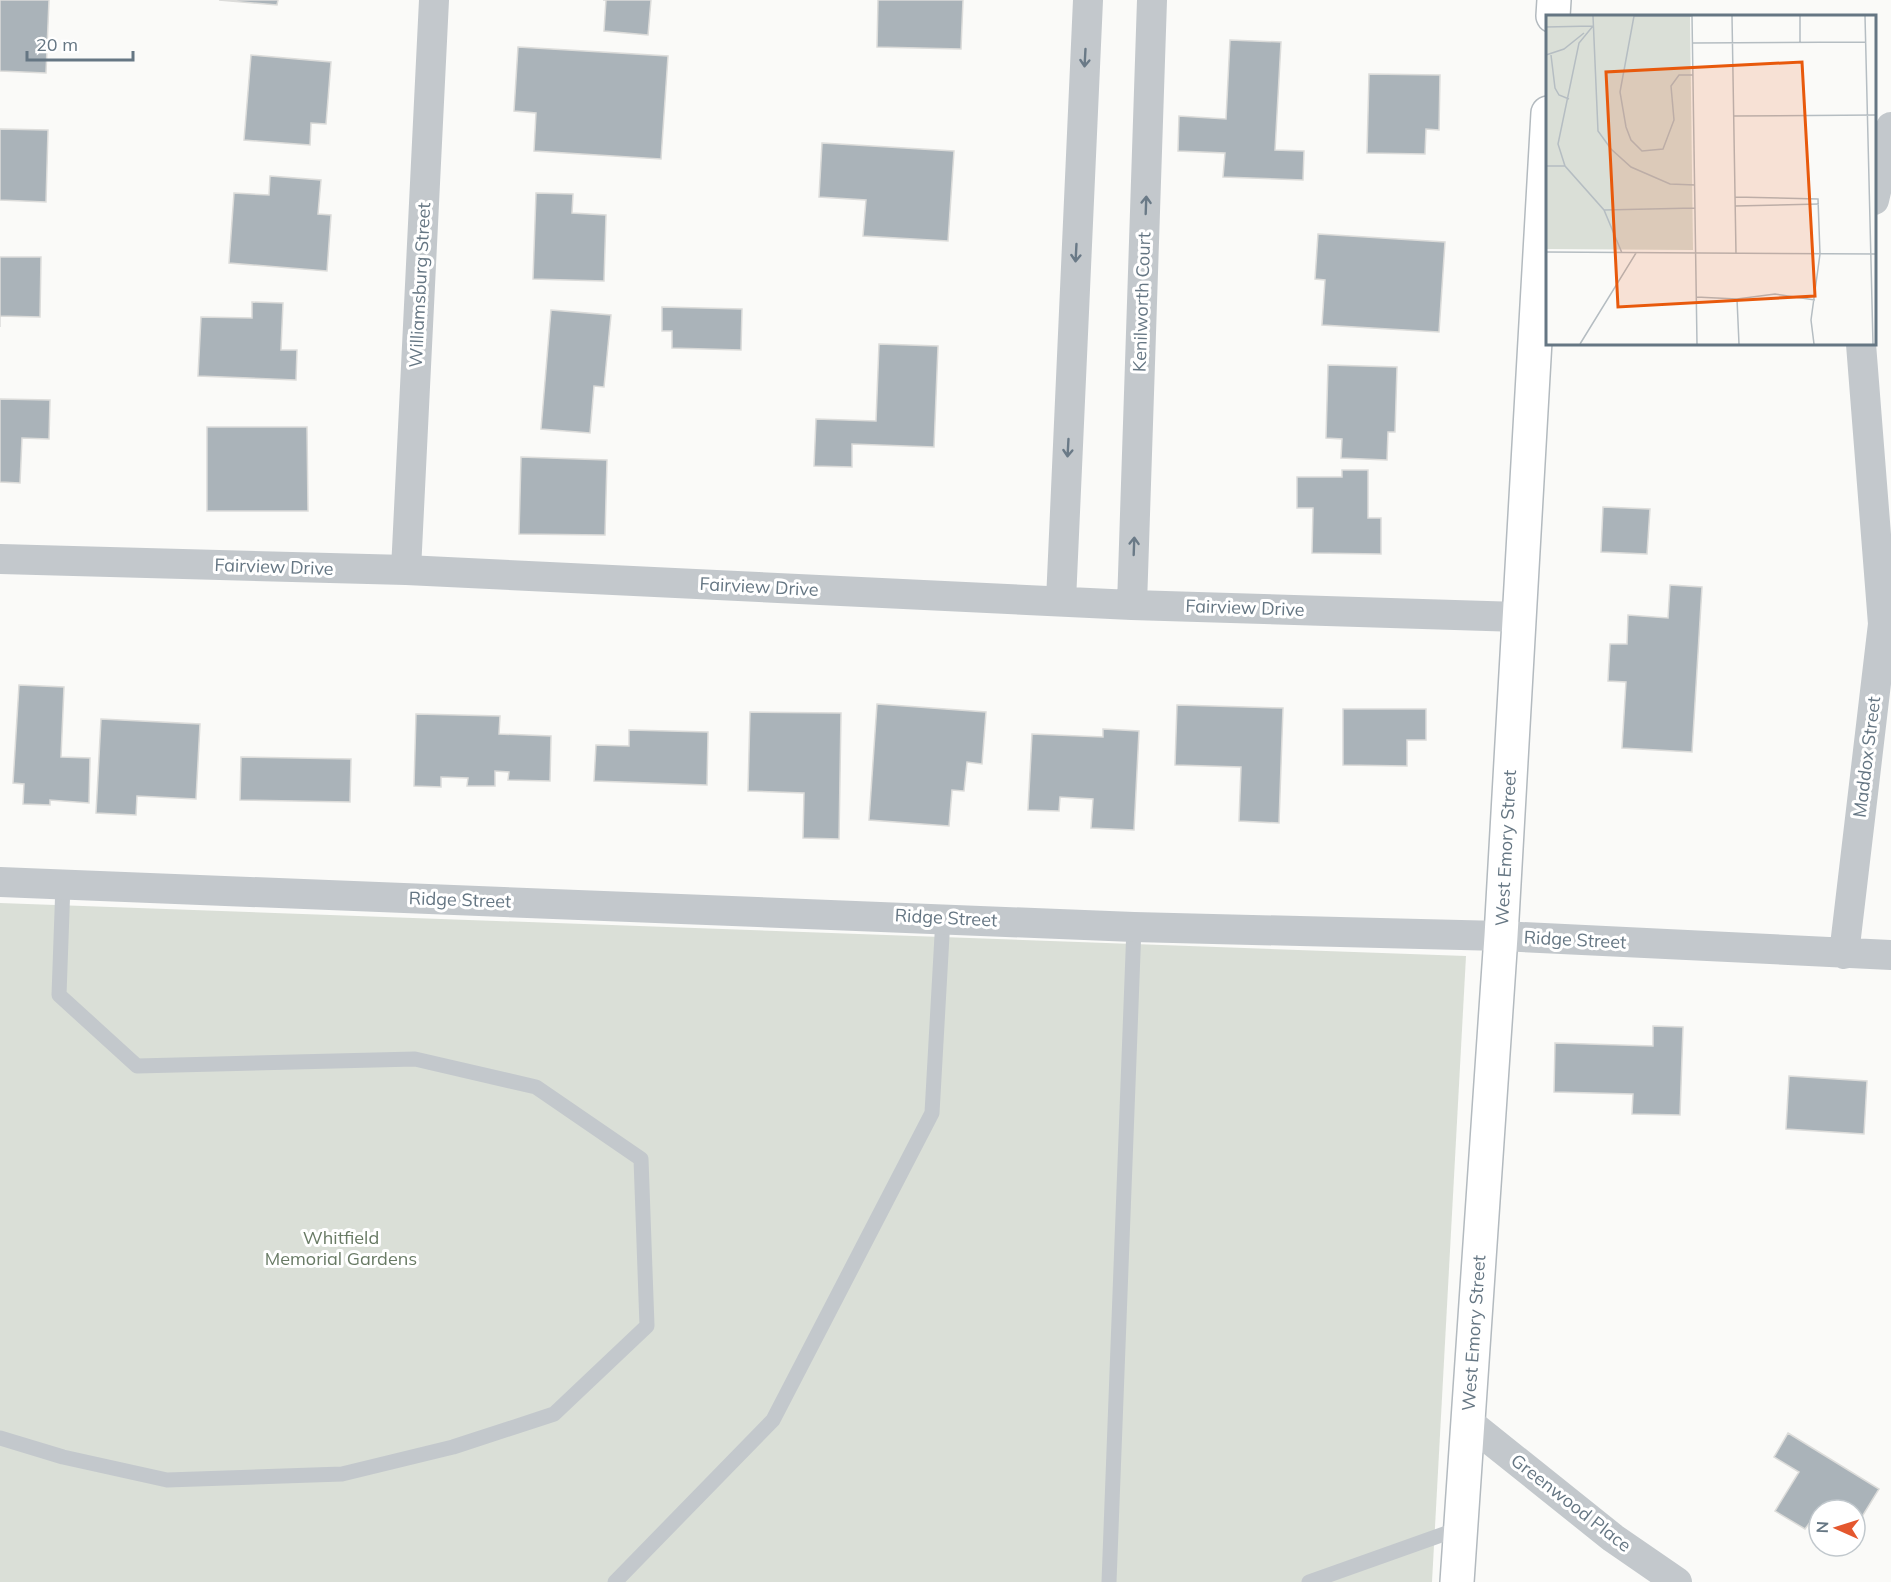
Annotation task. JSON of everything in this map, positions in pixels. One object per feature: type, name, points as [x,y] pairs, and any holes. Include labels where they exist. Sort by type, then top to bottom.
[{"type":"street","name":"Williamsburg Street","points":[[406,570],[434,0]]},
{"type":"street","points":[[1061,601],[1088,0]]},
{"type":"street","name":"Kenilworth Court","points":[[1132,605],[1152,0]]},
{"type":"street","points":[[1553,15],[1554,0]]},
{"type":"street","points":[[1876,195],[1891,127]]},
{"type":"street","name":"West Emory Street","points":[[1457,1582],[1501,936],[1546,148]]},
{"type":"street","name":"Maddox Street","points":[[1844,954],[1887,624],[1860,345]]},
{"type":"street","name":"Fairview Drive","points":[[0,559],[406,570],[1132,605],[1519,617]]},
{"type":"street","name":"Ridge Street","points":[[0,882],[1134,927],[1501,936],[1891,956]]},
{"type":"street","name":"Greenwood Place","points":[[1468,1422],[1613,1538],[1677,1582]]},
{"type":"lane","points":[[0,1438],[63,1457],[167,1480],[342,1474],[453,1447],[554,1414],[647,1326],[641,1159],[536,1087],[415,1059],[137,1066],[59,995],[63,884]]},
{"type":"lane","points":[[615,1582],[773,1420],[932,1113],[943,918]]},
{"type":"lane","points":[[1109,1582],[1134,927]]},
{"type":"lane","points":[[1309,1582],[1461,1528]]},
{"type":"green space","name":"Whitfield Memorial Gardens","points":[[0,903],[1466,956],[1432,1582],[0,1582]]},
{"type":"building","points":[[0,0],[49,0],[46,73],[0,71]]},
{"type":"building","points":[[219,0],[278,0],[277,5]]},
{"type":"building","points":[[606,0],[651,0],[648,35],[604,31]]},
{"type":"building","points":[[878,0],[963,0],[961,49],[877,47]]},
{"type":"building","points":[[1230,40],[1281,42],[1275,150],[1304,151],[1303,180],[1223,177],[1225,153],[1178,151],[1179,116],[1226,119]]},
{"type":"building","points":[[518,47],[668,56],[661,159],[534,151],[536,113],[514,111]]},
{"type":"building","points":[[251,55],[331,62],[326,124],[311,123],[310,145],[244,140]]},
{"type":"building","points":[[1369,74],[1440,75],[1439,130],[1426,129],[1425,154],[1367,153]]},
{"type":"building","points":[[0,129],[48,130],[46,202],[0,200]]},
{"type":"building","points":[[822,143],[954,151],[948,241],[863,236],[866,200],[819,197]]},
{"type":"building","points":[[270,176],[321,180],[318,214],[331,215],[327,271],[229,263],[234,193],[269,195]]},
{"type":"building","points":[[536,193],[573,194],[572,213],[606,215],[604,281],[533,279]]},
{"type":"building","points":[[1318,234],[1445,242],[1439,332],[1322,325],[1325,280],[1315,279]]},
{"type":"building","points":[[0,257],[41,257],[40,317],[0,316]]},
{"type":"building","points":[[252,302],[283,303],[281,350],[297,350],[296,380],[198,376],[201,317],[252,318]]},
{"type":"building","points":[[662,307],[742,309],[741,350],[672,348],[672,331],[662,331]]},
{"type":"building","points":[[551,310],[611,315],[604,387],[594,386],[590,433],[541,429]]},
{"type":"building","points":[[879,344],[938,346],[934,447],[852,444],[852,467],[814,466],[816,419],[876,421]]},
{"type":"building","points":[[1328,365],[1397,367],[1395,432],[1388,432],[1387,460],[1341,458],[1342,439],[1326,438]]},
{"type":"building","points":[[0,399],[50,400],[49,439],[22,438],[20,483],[0,482]]},
{"type":"building","points":[[207,427],[307,427],[308,511],[207,511]]},
{"type":"building","points":[[521,457],[607,460],[605,535],[519,534]]},
{"type":"building","points":[[1342,470],[1368,470],[1368,518],[1381,518],[1381,554],[1312,553],[1313,508],[1297,508],[1297,477],[1342,477]]},
{"type":"building","points":[[1603,507],[1650,509],[1647,554],[1601,552]]},
{"type":"building","points":[[1670,585],[1702,587],[1692,752],[1622,748],[1626,682],[1608,681],[1610,644],[1627,644],[1628,615],[1668,618]]},
{"type":"building","points":[[19,685],[64,687],[61,757],[90,758],[89,803],[50,800],[50,805],[23,804],[24,784],[13,783]]},
{"type":"building","points":[[877,704],[986,712],[982,764],[967,762],[964,791],[952,790],[949,826],[869,820]]},
{"type":"building","points":[[1177,705],[1283,708],[1279,823],[1239,821],[1241,767],[1175,765]]},
{"type":"building","points":[[1343,709],[1426,709],[1426,740],[1407,740],[1407,766],[1343,765]]},
{"type":"building","points":[[750,712],[841,713],[839,839],[803,838],[804,793],[748,791]]},
{"type":"building","points":[[416,714],[500,716],[499,734],[551,736],[550,781],[508,780],[509,772],[495,771],[495,786],[467,786],[468,778],[441,777],[441,787],[414,786]]},
{"type":"building","points":[[101,719],[200,724],[196,799],[137,796],[136,815],[96,813]]},
{"type":"building","points":[[1103,729],[1139,731],[1134,830],[1091,828],[1093,799],[1060,797],[1059,811],[1028,810],[1032,734],[1103,737]]},
{"type":"building","points":[[629,730],[708,732],[707,785],[594,781],[596,745],[629,746]]},
{"type":"building","points":[[241,757],[351,759],[350,802],[240,800]]},
{"type":"building","points":[[1653,1026],[1683,1027],[1680,1115],[1632,1114],[1633,1094],[1554,1092],[1555,1043],[1653,1046]]},
{"type":"building","points":[[1789,1076],[1867,1081],[1864,1134],[1786,1129]]},
{"type":"building","points":[[1788,1433],[1879,1489],[1867,1508],[1867,1498],[1807,1498],[1807,1526],[1805,1529],[1775,1511],[1799,1472],[1774,1457]]}]
